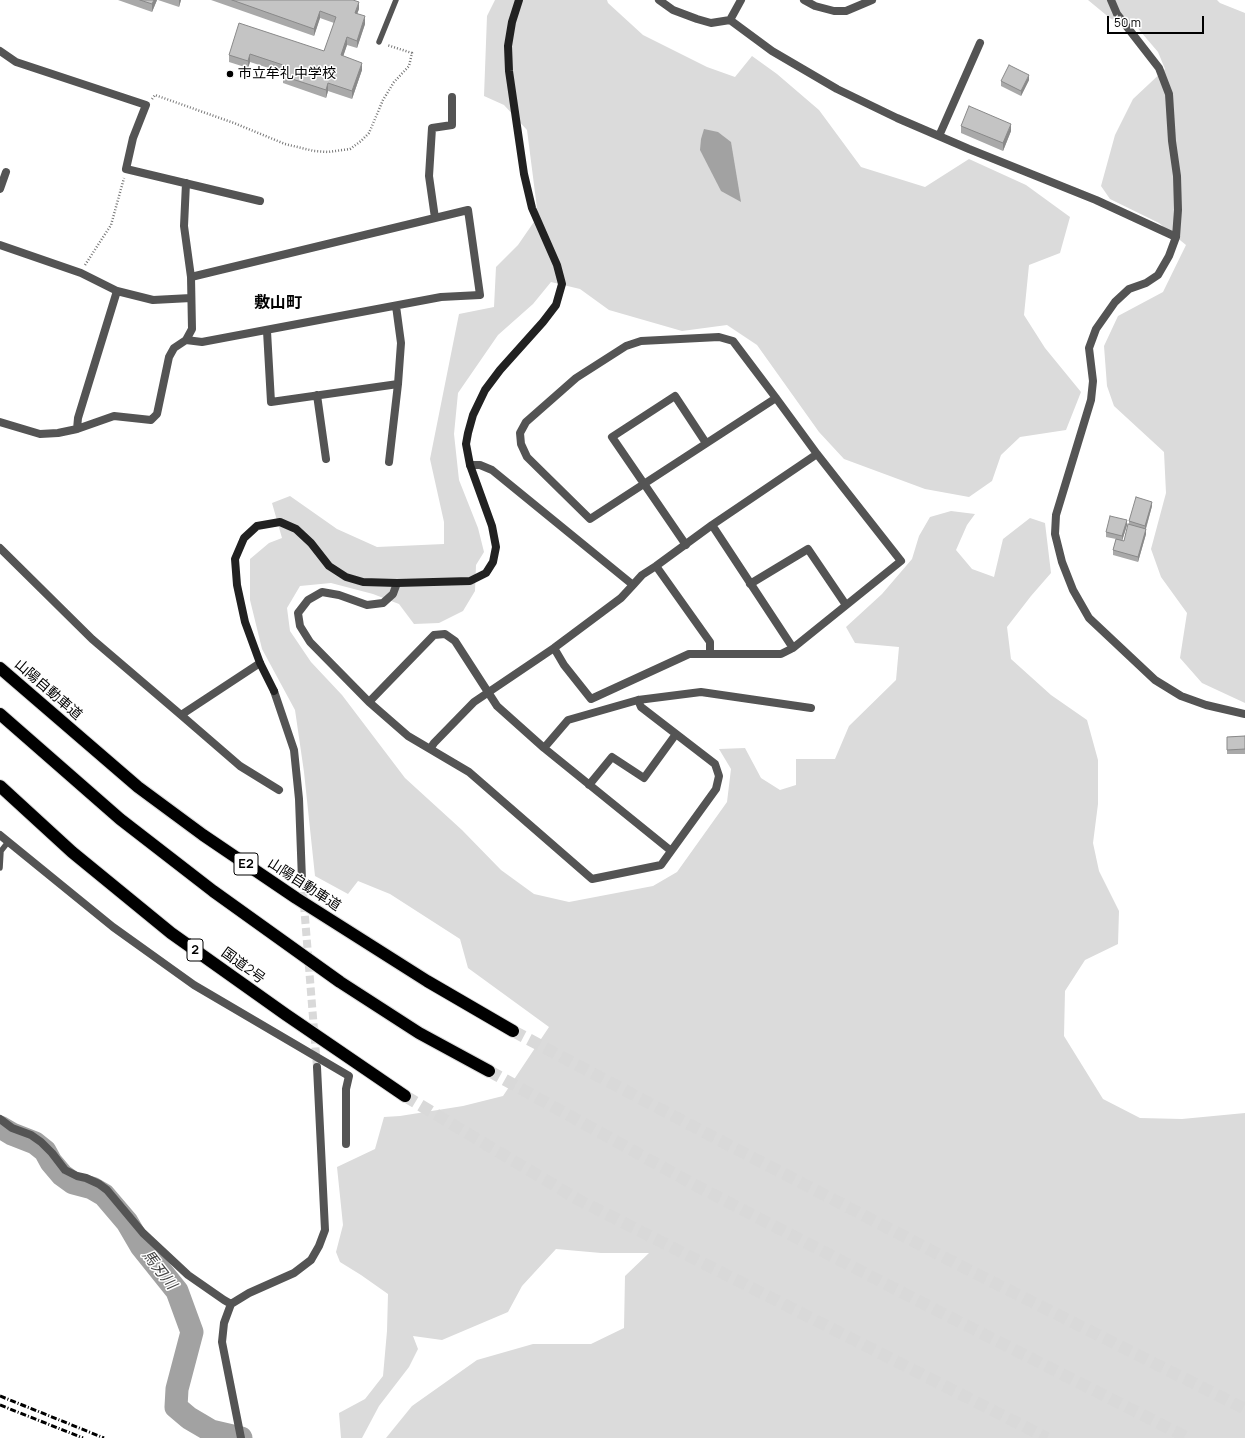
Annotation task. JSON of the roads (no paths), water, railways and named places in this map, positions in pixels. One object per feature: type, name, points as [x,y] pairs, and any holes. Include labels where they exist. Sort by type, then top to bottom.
[{"type":"highway","name":"山陽自動車道","points":[[0,668],[138,787],[203,835],[296,898],[428,981],[514,1031]]},
{"type":"highway","points":[[0,714],[120,819],[225,901],[340,982],[420,1032],[488,1071]]},
{"type":"highway","name":"国道2号","points":[[0,786],[72,852],[171,933],[284,1014],[405,1096]]},
{"type":"street","points":[[302,880],[299,799],[294,750],[274,691],[260,663],[245,622],[237,585],[235,559],[244,538],[258,526],[280,522],[296,529],[311,543],[329,566],[346,577],[362,582],[397,583],[470,581],[486,573],[493,562],[496,547],[492,526],[470,465],[466,444],[468,433],[473,415],[482,396],[500,370],[543,322],[556,305],[562,284],[557,265],[532,208],[521,150],[509,71],[508,46],[512,22],[519,0]]},
{"type":"street","points":[[660,0],[673,10],[697,19],[712,23],[730,20],[772,51],[837,89],[897,118],[1096,200],[1176,237]]},
{"type":"street","points":[[730,20],[741,0]]},
{"type":"street","points":[[804,0],[815,6],[834,11],[846,11],[872,0]]},
{"type":"street","points":[[1111,0],[1117,14],[1159,68],[1169,94],[1172,141],[1177,176],[1178,210],[1176,237],[1169,256],[1158,275],[1146,283],[1128,289],[1115,302],[1096,329],[1090,348],[1093,381],[1091,400],[1056,515],[1055,534],[1062,562],[1073,590],[1089,618],[1155,680],[1181,696],[1206,705],[1245,714]]},
{"type":"street","points":[[939,136],[980,43]]},
{"type":"street","points":[[0,51],[16,62],[146,105],[133,138],[126,170],[260,201]]},
{"type":"street","points":[[435,218],[429,176],[432,128],[452,125],[452,97]]},
{"type":"street","points":[[0,189],[6,172]]},
{"type":"street","points":[[0,422],[40,434],[58,433],[78,429],[114,416],[150,420],[157,414],[168,357],[174,348],[186,340],[192,329],[191,277],[184,226],[186,183]]},
{"type":"street","points":[[186,340],[202,342],[268,331],[441,297],[480,295],[468,210],[191,277]]},
{"type":"street","points":[[0,245],[81,273],[117,291],[153,300],[191,298]]},
{"type":"street","points":[[78,429],[78,418],[117,291]]},
{"type":"street","points":[[389,462],[401,343],[396,306]]},
{"type":"street","points":[[268,331],[271,402],[398,384]]},
{"type":"street","points":[[554,648],[564,665],[591,699],[689,654],[781,654],[792,648],[901,561],[817,454],[776,398],[733,342],[719,337],[641,341],[626,346],[576,378],[526,422],[520,433],[521,444],[527,457],[590,519],[776,398]]},
{"type":"street","points":[[317,395],[326,459]]},
{"type":"street","points":[[686,545],[612,437],[675,396],[706,443]]},
{"type":"street","points":[[430,749],[474,702],[554,648],[621,598],[642,574],[656,566],[712,525],[817,454]]},
{"type":"street","points":[[470,465],[480,465],[492,470],[633,586]]},
{"type":"street","points":[[712,525],[792,648]]},
{"type":"street","points":[[750,584],[808,549],[846,605]]},
{"type":"street","points":[[1,551],[92,639],[180,715],[240,766],[279,790]]},
{"type":"street","points":[[656,566],[710,642],[710,654]]},
{"type":"street","points":[[397,583],[393,594],[383,603],[367,605],[339,595],[322,592],[308,600],[298,613],[300,626],[310,642],[368,702],[408,736],[469,772],[592,879],[661,865],[670,850],[716,789],[719,776],[715,764],[641,707],[638,700]]},
{"type":"street","points":[[368,702],[434,635],[445,634],[455,641],[497,706],[544,748],[670,850]]},
{"type":"street","points":[[180,715],[260,663]]},
{"type":"street","points":[[544,748],[568,720],[638,700],[701,692],[811,708]]},
{"type":"street","points":[[589,785],[612,757],[644,778],[676,734]]},
{"type":"street","points":[[0,835],[112,927],[194,985],[349,1076],[346,1089],[346,1144]]},
{"type":"street","points":[[241,1438],[222,1342],[224,1323],[231,1304],[250,1293],[294,1273],[311,1260],[319,1246],[325,1230],[317,1067]]},
{"type":"street","points":[[0,1119],[12,1128],[31,1135],[41,1142],[65,1170],[99,1184],[107,1190],[143,1233],[188,1276],[231,1304]]},
{"type":"lane","points":[[379,42],[396,0]]},
{"type":"lane","points":[[0,868],[1,851],[8,842]]},
{"type":"waterway","name":"馬刃川","points":[[0,1127],[12,1134],[35,1143],[45,1151],[51,1162],[62,1175],[73,1183],[92,1188],[104,1195],[127,1222],[141,1246],[177,1291],[192,1332],[177,1389],[176,1407],[189,1418],[211,1431],[241,1438]]},
{"type":"tunnel","points":[[302,880],[317,1067]]},
{"type":"tunnel","points":[[513,1031],[959,1265],[1245,1409]]},
{"type":"tunnel","points":[[489,1071],[693,1184],[1188,1438]]},
{"type":"tunnel","points":[[405,1096],[579,1200],[1047,1438]]},
{"type":"railway","points":[[0,1396],[104,1438]]},
{"type":"railway","points":[[0,1405],[83,1438]]},
{"type":"place","name":"市立牟礼中学校","points":[[230,74]]},
{"type":"district","name":"敷山町","points":[[278,304]]}]
